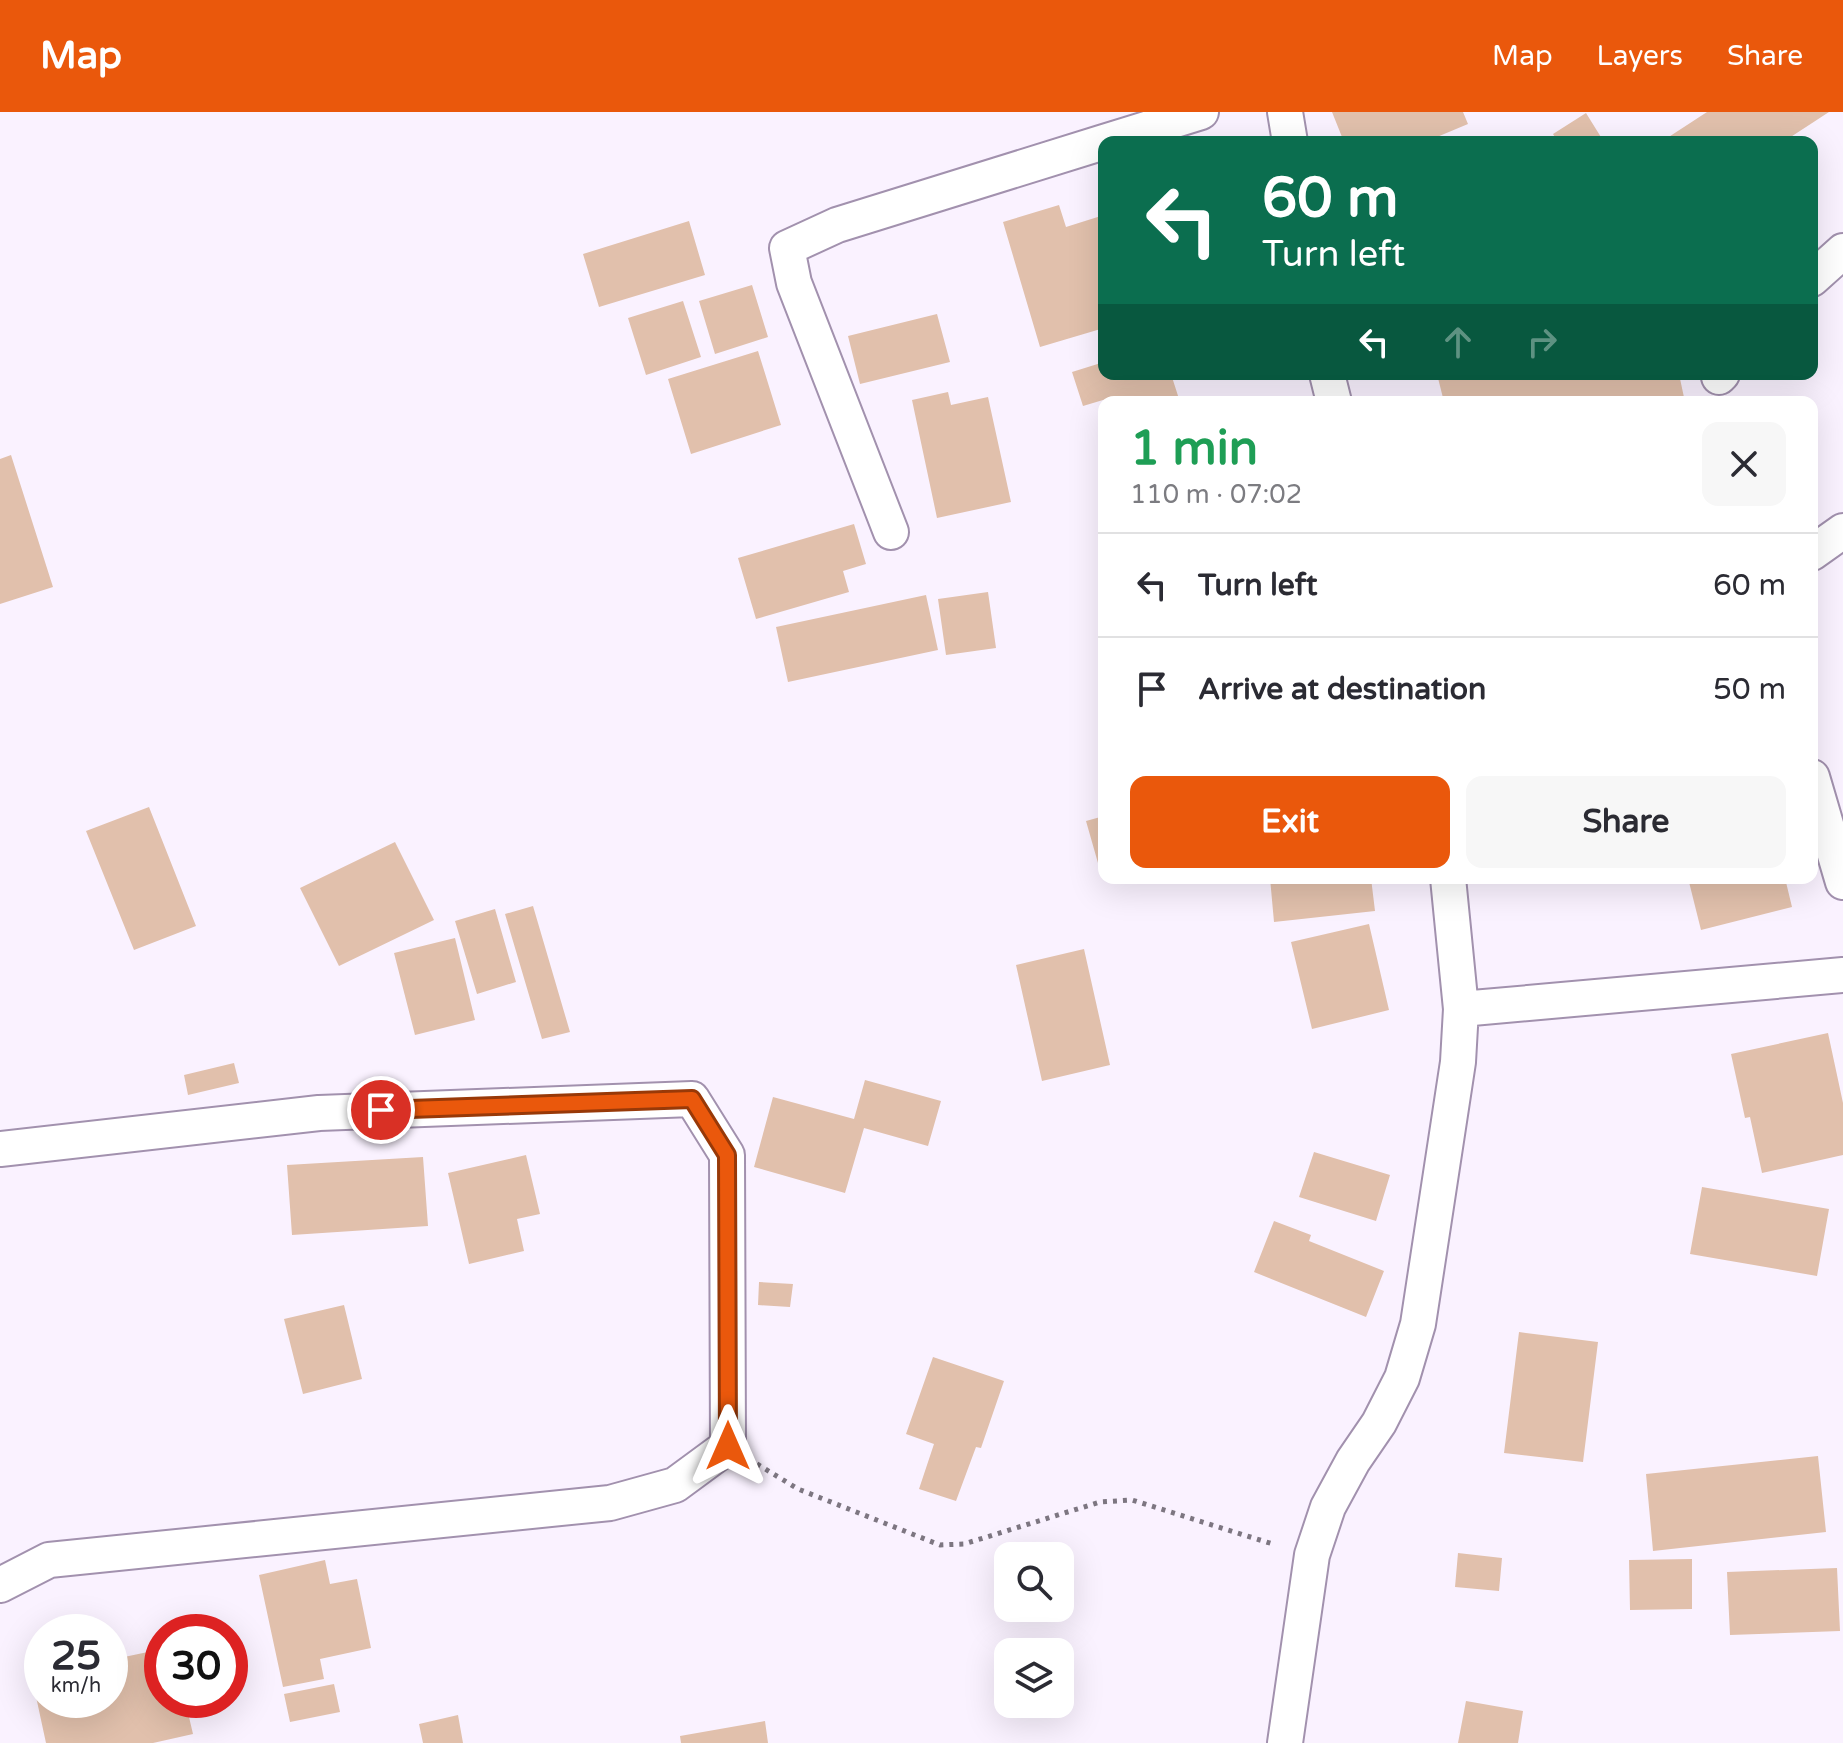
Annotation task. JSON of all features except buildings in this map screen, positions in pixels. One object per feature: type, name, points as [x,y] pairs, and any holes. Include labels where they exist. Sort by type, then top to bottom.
[{"type":"street","points":[[1123,136],[1201,112]]},
{"type":"street","points":[[1285,112],[1289,136]]},
{"type":"street","points":[[891,532],[794,283],[787,248],[837,225],[1098,144]]},
{"type":"street","points":[[1818,274],[1843,251]]},
{"type":"street","points":[[1818,549],[1843,531]]},
{"type":"street","points":[[1818,797],[1843,882]]},
{"type":"street","points":[[1285,1743],[1312,1555],[1328,1507],[1353,1461],[1379,1423],[1402,1378],[1418,1324],[1458,1062],[1461,1009],[1449,884]]},
{"type":"street","points":[[1461,1009],[1843,975]]},
{"type":"street","points":[[0,1149],[319,1113],[692,1099],[727,1155],[728,1446],[675,1485],[610,1503],[49,1560],[0,1585]]},
{"type":"path","points":[[728,1446],[798,1489],[940,1545],[964,1544],[1100,1502],[1132,1500],[1312,1555]]},
{"type":"route","points":[[381,1110],[692,1099],[727,1155],[728,1446]]}]
